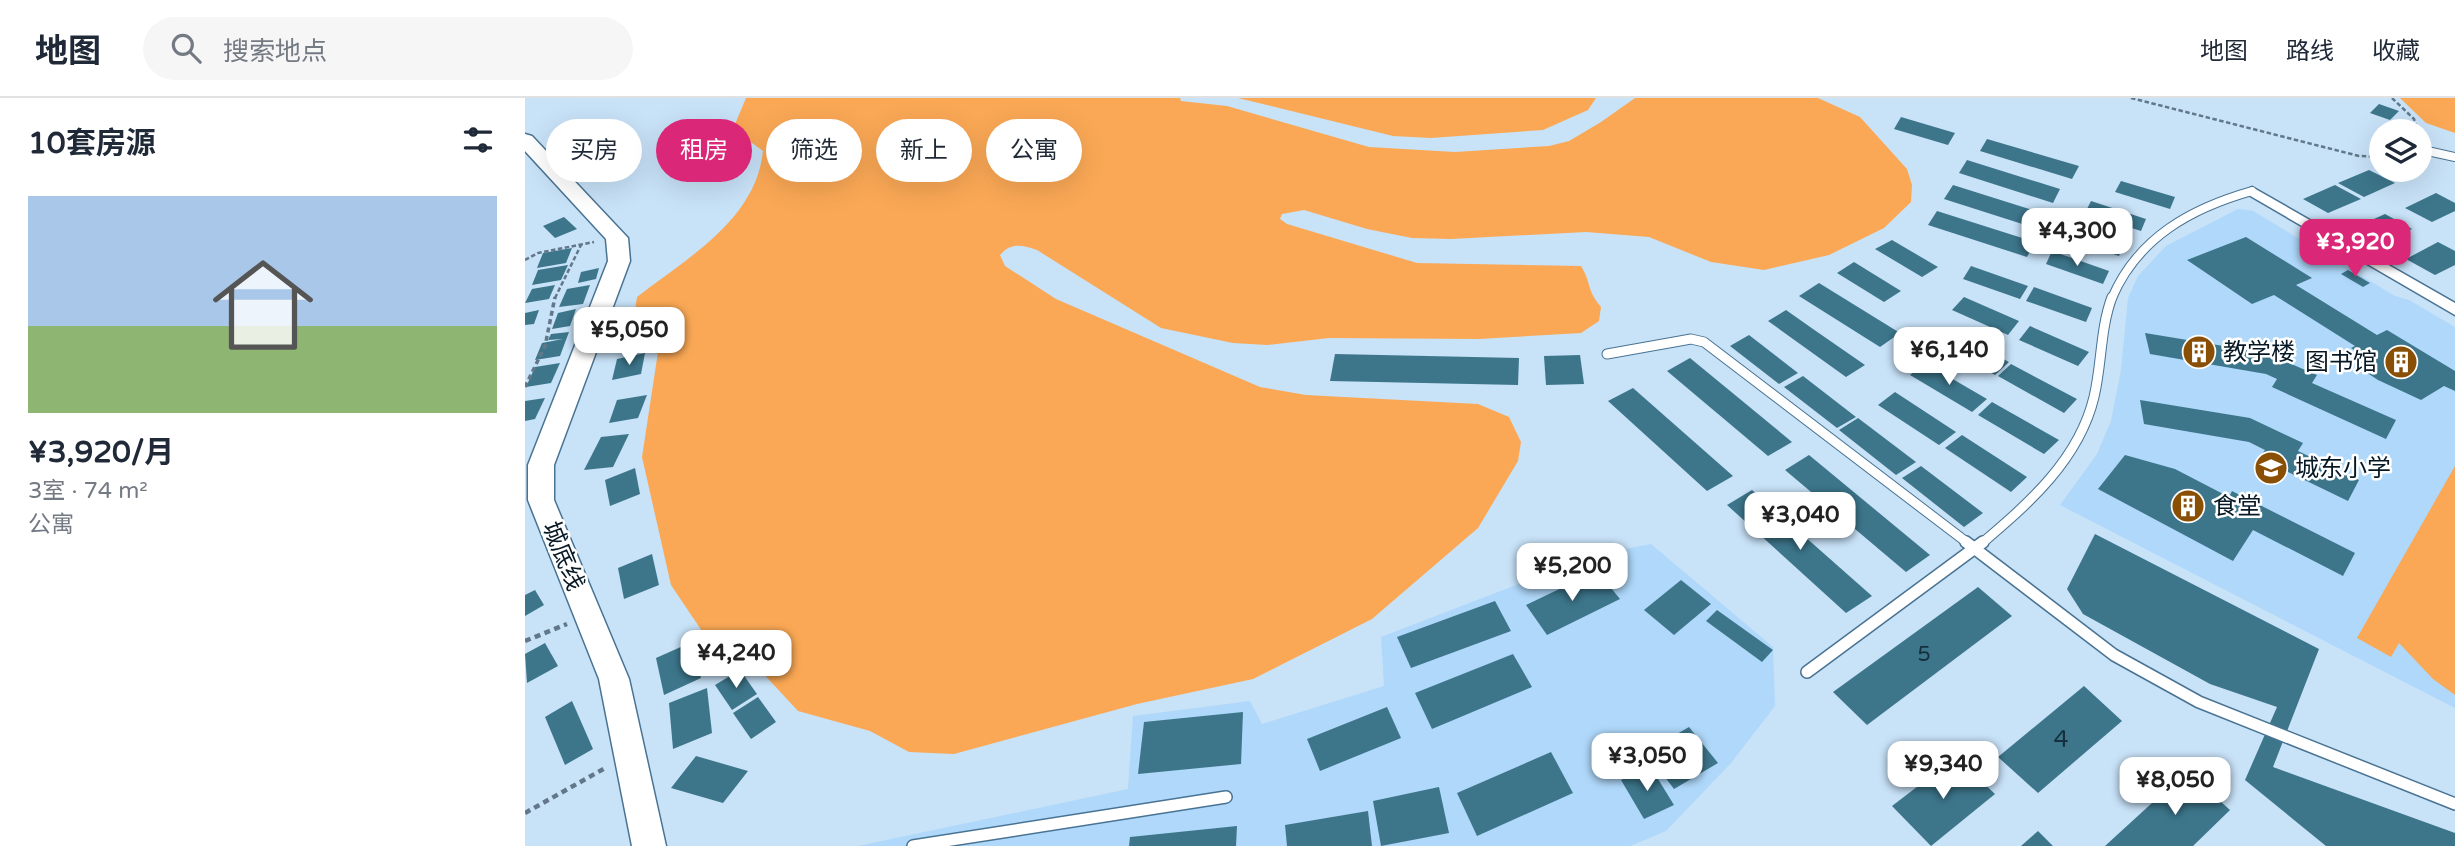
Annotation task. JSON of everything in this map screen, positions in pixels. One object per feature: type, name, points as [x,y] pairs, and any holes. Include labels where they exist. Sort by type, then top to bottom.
[{"type":"main road","points":[[525,139],[617,237]]},
{"type":"main road","name":"城底线","points":[[617,237],[619,261],[541,465],[541,500],[614,679],[649,846]]},
{"type":"street","points":[[2252,191],[2455,310]]},
{"type":"lane","points":[[2432,151],[2455,156]]},
{"type":"lane","points":[[1807,671],[1975,548],[2024,508],[2082,438],[2093,407],[2107,314],[2115,289],[2126,273],[2172,221],[2201,206],[2252,191]]},
{"type":"lane","points":[[1607,354],[1691,339],[1705,342],[2115,655],[2199,702],[2348,759],[2455,804]]},
{"type":"lane","points":[[913,846],[1226,797]]},
{"type":"path","points":[[2131,98],[2369,156]]},
{"type":"path","points":[[2392,98],[2414,119]]},
{"type":"path","points":[[525,260],[538,253],[617,237]]},
{"type":"path","points":[[525,387],[545,346],[555,297],[581,245]]},
{"type":"path","points":[[525,641],[588,615]]},
{"type":"path","points":[[525,813],[630,754]]},
{"type":"shaded area","points":[[746,98],[1180,98],[1181,101],[1227,106],[1369,147],[1455,152],[1549,146],[1569,141],[1635,98],[1818,98],[1860,117],[1907,169],[1912,185],[1911,202],[1884,228],[1829,255],[1764,270],[1711,262],[1649,237],[1586,232],[1451,239],[1412,238],[1367,229],[1304,210],[1282,214],[1280,219],[1287,224],[1417,263],[1581,266],[1593,296],[1601,307],[1599,321],[1581,333],[1479,339],[1329,338],[1267,345],[1233,343],[1161,328],[1037,250],[1022,246],[1008,248],[1000,255],[1005,266],[1056,299],[1260,387],[1306,395],[1478,404],[1509,417],[1521,442],[1518,461],[1478,528],[1372,619],[1253,679],[1137,704],[954,754],[909,752],[870,731],[798,711],[745,654],[714,649],[671,585],[642,457],[658,352],[632,332],[637,297],[716,235],[747,197],[758,175],[763,151],[752,143],[752,119],[737,119]]},
{"type":"shaded area","points":[[1238,98],[1596,98],[1588,110],[1543,130],[1431,138],[1393,136]]},
{"type":"shaded area","points":[[2400,98],[2455,98],[2455,133],[2432,125],[2432,119],[2422,119]]},
{"type":"shaded area","name":"城东小学","points":[[2238,209],[2253,211],[2395,296],[2409,300],[2455,327],[2455,708],[2060,505],[2097,454],[2111,421],[2121,370],[2128,298],[2138,276],[2166,246]]},
{"type":"shaded area","points":[[2455,466],[2455,695],[2433,679],[2399,643],[2391,657],[2357,638]]},
{"type":"shaded area","points":[[1651,544],[1773,647],[1775,706],[1731,763],[1666,831],[1630,846],[858,846],[1128,789],[1133,716],[1250,701],[1262,724],[1384,686],[1381,637],[1594,555]]},
{"type":"building","points":[[2379,104],[2399,111],[2391,119],[2370,113]]},
{"type":"building","points":[[1901,117],[1955,133],[1948,145],[1894,129]]},
{"type":"building","points":[[1987,139],[2079,166],[2072,179],[1980,151]]},
{"type":"building","points":[[1967,160],[2060,189],[2053,203],[1959,173]]},
{"type":"building","points":[[2369,170],[2369,182],[2395,183],[2364,197],[2338,183]]},
{"type":"building","points":[[2121,181],[2175,197],[2170,209],[2115,192]]},
{"type":"building","points":[[1953,185],[2048,215],[2041,230],[1944,199]]},
{"type":"building","points":[[2335,185],[2361,199],[2328,213],[2303,199]]},
{"type":"building","points":[[2436,193],[2455,203],[2455,211],[2432,222],[2405,208]]},
{"type":"building","points":[[2091,201],[2146,219],[2141,231],[2085,213]]},
{"type":"building","points":[[1937,211],[2035,242],[2027,257],[1928,225]]},
{"type":"building","points":[[2385,214],[2412,229],[2380,245],[2352,229]]},
{"type":"building","points":[[564,217],[577,229],[555,238],[543,226]]},
{"type":"building","points":[[2069,225],[2125,243],[2119,256],[2063,237]]},
{"type":"building","points":[[2246,237],[2312,278],[2296,285],[2377,335],[2387,330],[2455,371],[2455,391],[2444,386],[2421,400],[2378,380],[2355,365],[2368,358],[2351,348],[2355,346],[2274,295],[2252,304],[2187,260]]},
{"type":"building","points":[[1892,240],[1938,267],[1922,277],[1875,249]]},
{"type":"building","points":[[2438,242],[2455,251],[2455,265],[2435,275],[2406,259]]},
{"type":"building","points":[[572,248],[566,263],[537,268],[543,253]]},
{"type":"building","points":[[2052,251],[2109,271],[2103,284],[2046,264]]},
{"type":"building","points":[[1854,262],[1901,291],[1884,302],[1837,273]]},
{"type":"building","points":[[568,265],[561,280],[532,285],[538,270]]},
{"type":"building","points":[[1971,266],[2028,286],[2020,299],[1963,279]]},
{"type":"building","points":[[599,268],[596,279],[578,283],[581,272]]},
{"type":"building","points":[[2348,270],[2370,283],[2363,287],[2341,274]]},
{"type":"building","points":[[1819,283],[1900,333],[1880,347],[1799,296]]},
{"type":"building","points":[[555,285],[549,299],[525,303],[532,289]]},
{"type":"building","points":[[590,285],[583,304],[559,307],[567,289]]},
{"type":"building","points":[[2034,287],[2092,308],[2086,322],[2026,301]]},
{"type":"building","points":[[1964,297],[2019,321],[2008,335],[1952,310]]},
{"type":"building","points":[[576,309],[570,326],[552,329],[558,313]]},
{"type":"building","points":[[539,310],[534,324],[525,325],[525,313]]},
{"type":"building","points":[[1786,310],[1865,365],[1846,377],[1768,321]]},
{"type":"building","points":[[2030,326],[2089,352],[2078,366],[2019,340]]},
{"type":"building","points":[[1947,329],[2009,362],[1995,375],[1933,341]]},
{"type":"building","points":[[569,332],[560,356],[535,360],[542,343],[563,339],[548,340],[551,334]]},
{"type":"building","points":[[2145,333],[2266,353],[2317,375],[2312,383],[2396,420],[2386,439],[2272,387],[2277,379],[2266,374],[2150,354]]},
{"type":"building","points":[[1749,335],[1798,373],[1779,384],[1730,346]]},
{"type":"building","points":[[645,353],[641,374],[612,380],[617,359]]},
{"type":"building","points":[[1335,354],[1519,358],[1518,385],[1330,381]]},
{"type":"building","points":[[1580,355],[1584,384],[1546,385],[1544,356]]},
{"type":"building","points":[[1690,358],[1792,442],[1768,456],[1667,371]]},
{"type":"building","points":[[560,363],[551,383],[526,387],[535,367]]},
{"type":"building","points":[[1925,363],[1987,399],[1972,412],[1910,375]]},
{"type":"building","points":[[2011,364],[2077,399],[2064,413],[1998,376]]},
{"type":"building","points":[[1803,376],[1856,417],[1837,428],[1784,387]]},
{"type":"building","points":[[1633,388],[1733,476],[1707,491],[1608,401]]},
{"type":"building","points":[[1895,392],[1956,432],[1939,445],[1878,405]]},
{"type":"building","points":[[647,395],[638,418],[609,423],[617,400]]},
{"type":"building","points":[[545,398],[535,419],[525,421],[525,401]]},
{"type":"building","points":[[2140,400],[2250,418],[2303,443],[2298,451],[2359,480],[2348,501],[2259,458],[2265,450],[2249,442],[2144,424]]},
{"type":"building","points":[[1992,402],[2059,440],[2044,454],[1978,415]]},
{"type":"building","points":[[1858,418],[1916,462],[1896,475],[1839,430]]},
{"type":"building","points":[[629,434],[613,467],[584,470],[601,437]]},
{"type":"building","points":[[1962,435],[2027,477],[2011,492],[1945,448]]},
{"type":"building","points":[[1809,455],[1930,555],[1906,572],[1785,470]]},
{"type":"building","name":"食堂","points":[[2125,455],[2175,469],[2229,497],[2232,491],[2355,553],[2343,576],[2253,530],[2233,561],[2098,489]]},
{"type":"building","points":[[1921,466],[1983,513],[1964,527],[1902,478]]},
{"type":"building","points":[[635,468],[640,494],[610,506],[605,480]]},
{"type":"building","points":[[1752,490],[1872,596],[1846,613],[1727,505]]},
{"type":"building","points":[[2095,534],[2319,649],[2273,767],[2455,833],[2455,846],[2326,846],[2245,780],[2277,707],[2210,684],[2083,614],[2067,589]]},
{"type":"building","points":[[652,554],[659,585],[624,599],[618,568]]},
{"type":"building","points":[[1597,571],[1620,599],[1547,635],[1526,605]]},
{"type":"building","points":[[1681,580],[1711,604],[1674,635],[1644,610]]},
{"type":"building","points":[[1978,587],[2012,616],[1867,725],[1833,692]]},
{"type":"building","points":[[535,590],[544,605],[525,616],[525,595]]},
{"type":"building","points":[[1495,601],[1511,631],[1411,668],[1397,637]]},
{"type":"building","points":[[1717,610],[1773,650],[1762,662],[1706,621]]},
{"type":"building","points":[[692,642],[701,678],[664,695],[656,658]]},
{"type":"building","points":[[545,643],[558,666],[527,683],[525,654]]},
{"type":"building","points":[[1513,654],[1532,687],[1432,729],[1415,693]]},
{"type":"building","points":[[740,670],[757,694],[732,710],[715,685]]},
{"type":"building","points":[[2084,686],[2122,721],[2038,793],[1998,757]]},
{"type":"building","points":[[707,688],[712,733],[673,749],[669,703]]},
{"type":"building","points":[[758,697],[776,722],[751,739],[733,713]]},
{"type":"building","points":[[572,701],[593,749],[565,765],[545,717]]},
{"type":"building","points":[[1387,707],[1401,738],[1320,771],[1307,739]]},
{"type":"building","points":[[1243,712],[1241,764],[1138,774],[1144,722]]},
{"type":"building","points":[[1689,727],[1718,763],[1674,789],[1646,752]]},
{"type":"building","points":[[1551,752],[1573,793],[1477,836],[1457,793]]},
{"type":"building","points":[[696,756],[748,771],[723,803],[671,788]]},
{"type":"building","points":[[1956,757],[1995,794],[1931,846],[1892,806]]},
{"type":"building","points":[[1650,766],[1674,805],[1644,819],[1621,780]]},
{"type":"building","points":[[2187,771],[2230,810],[2193,846],[2105,846]]},
{"type":"building","points":[[1439,787],[1449,833],[1381,846],[1373,801]]},
{"type":"building","points":[[1368,811],[1372,846],[1287,846],[1285,825]]},
{"type":"building","points":[[1237,826],[1236,846],[1129,846],[1130,837]]},
{"type":"building","points":[[2038,831],[2053,846],[2021,846]]},
{"type":"place","name":"教学楼","points":[[2199,352]]},
{"type":"place","name":"图书馆","points":[[2401,362]]},
{"type":"place","name":"城东小学","points":[[2271,468]]},
{"type":"place","name":"食堂","points":[[2188,506]]}]
